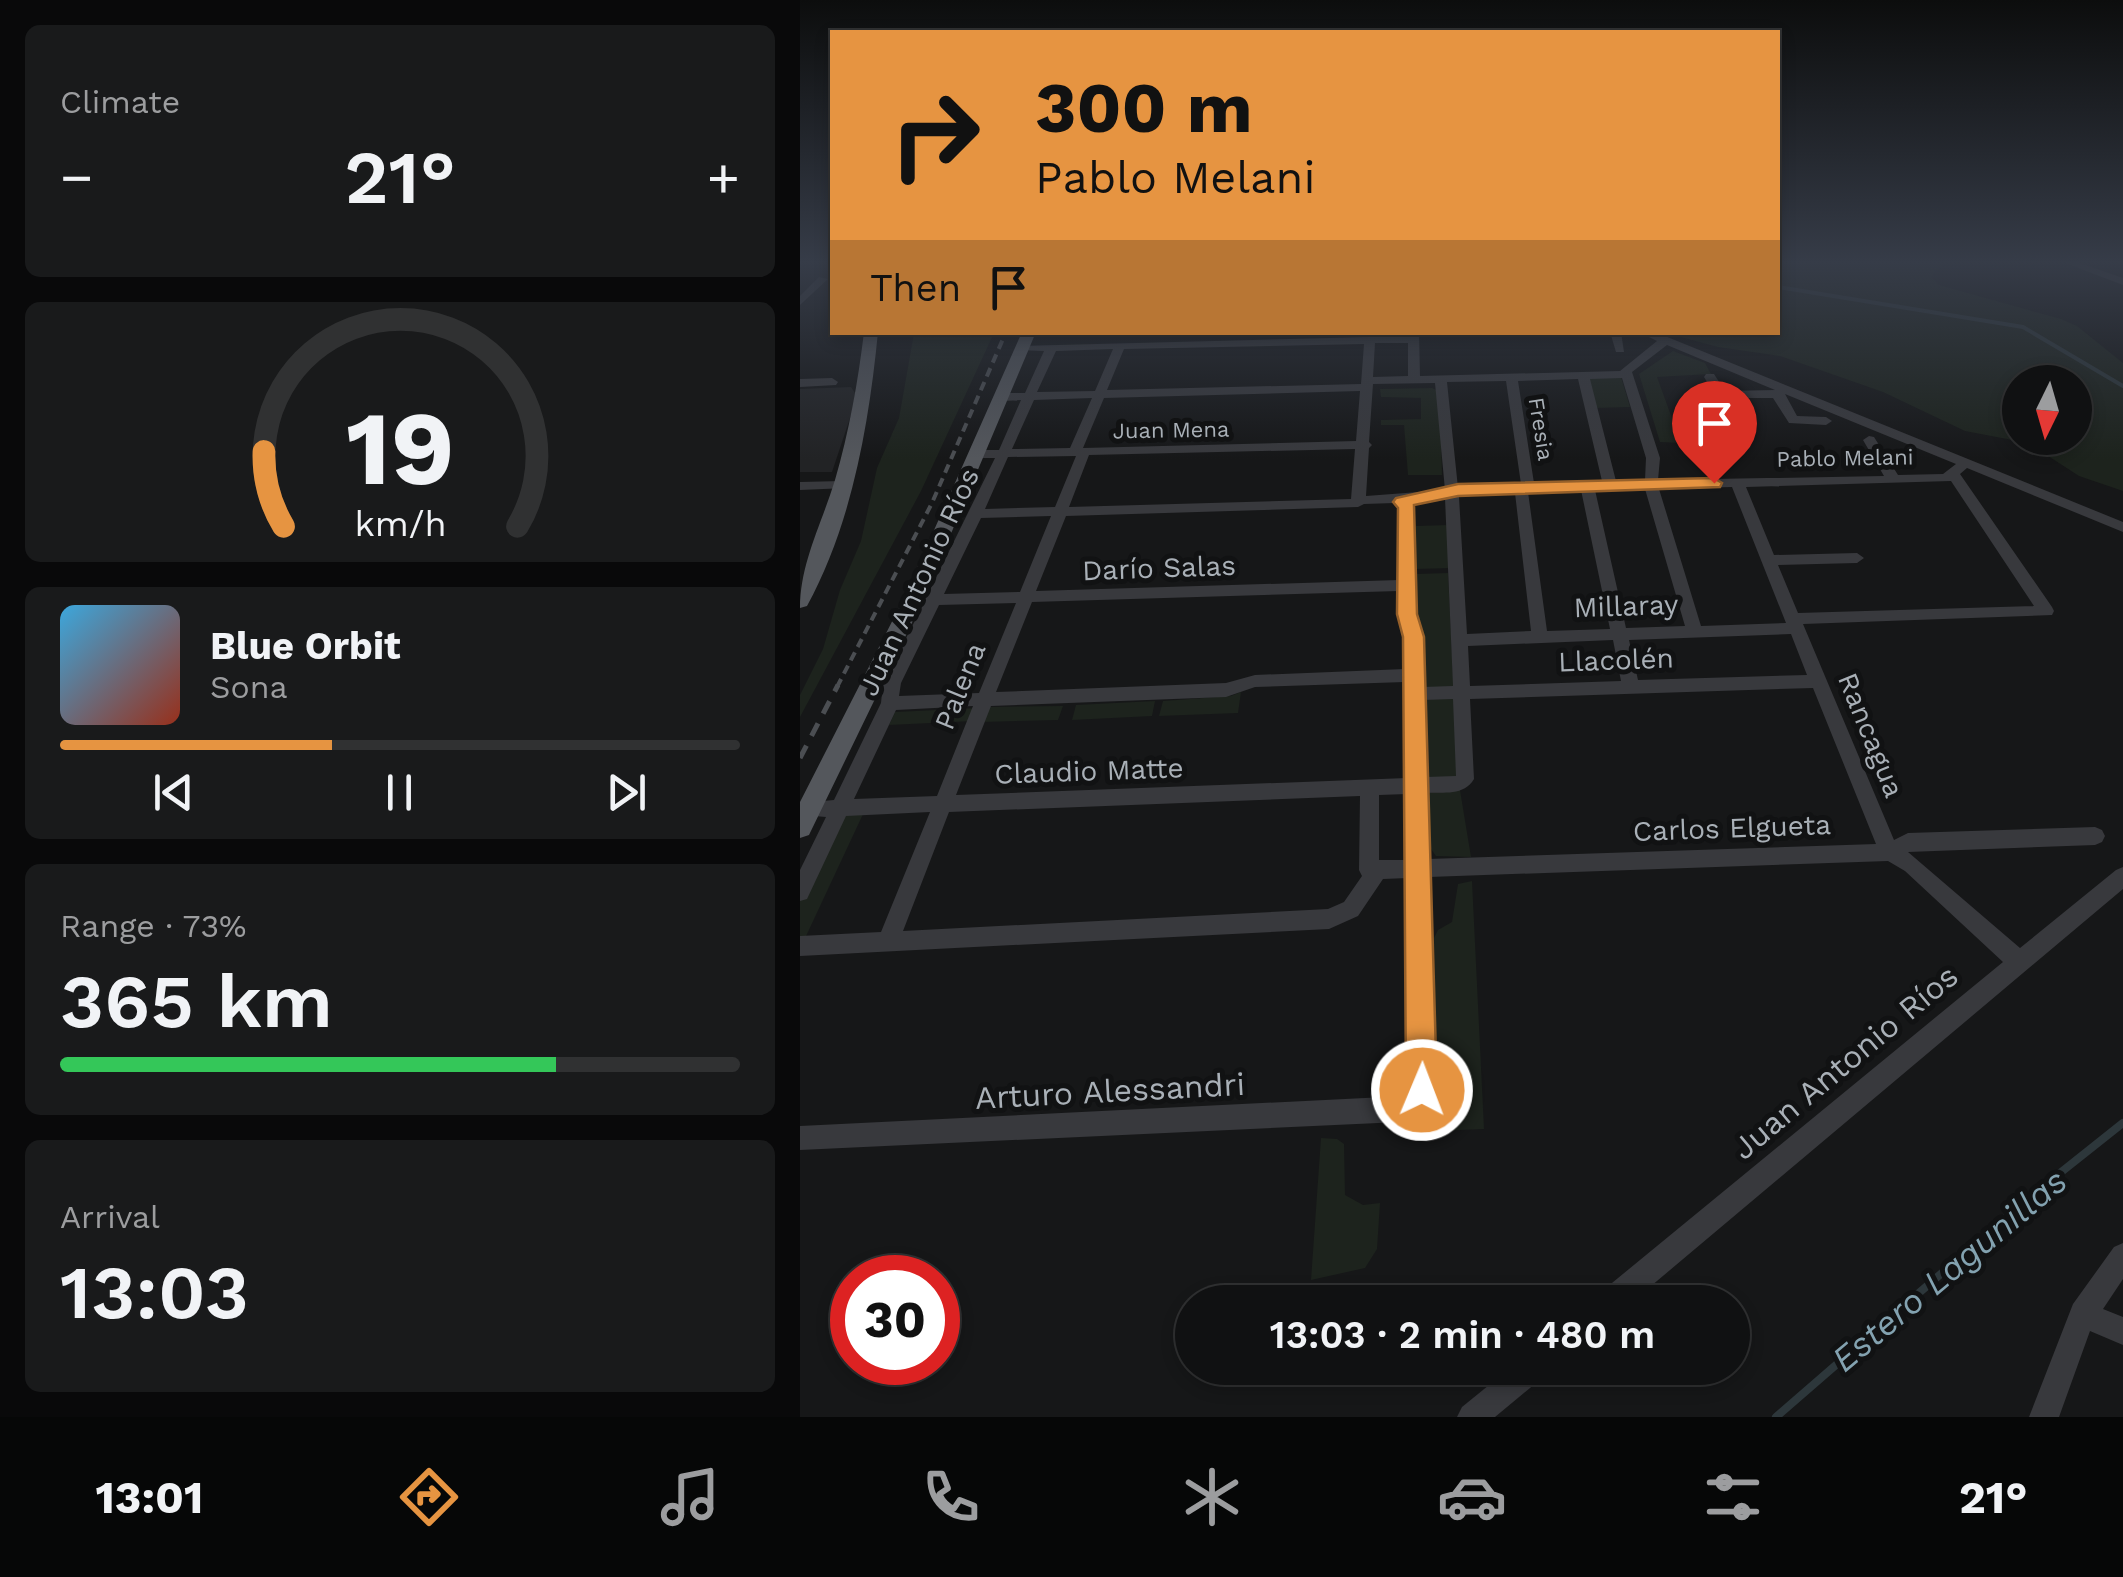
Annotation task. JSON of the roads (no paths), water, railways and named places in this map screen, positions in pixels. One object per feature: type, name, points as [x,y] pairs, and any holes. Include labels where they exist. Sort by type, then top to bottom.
[{"type":"main road","points":[[800,601],[828,535],[864,408],[871,335]]},
{"type":"main road","name":"Juan Antonio Ríos","points":[[805,818],[924,600],[1026,340]]},
{"type":"street","points":[[1091,347],[1096,335]]},
{"type":"street","points":[[1616,335],[1620,350]]},
{"type":"street","points":[[1651,335],[1960,469],[2123,528]]},
{"type":"street","points":[[1026,340],[1051,348],[1120,346],[1156,339],[1370,340],[1413,336],[1414,380]]},
{"type":"street","points":[[1361,501],[1370,340]]},
{"type":"street","points":[[1666,341],[1628,366],[1627,374],[1652,458],[1650,484],[1695,632]]},
{"type":"street","name":"Palena","points":[[888,941],[1060,511],[1099,394],[1120,346]]},
{"type":"street","points":[[800,892],[890,703],[892,683],[924,600],[976,514],[1051,348]]},
{"type":"street","points":[[1003,397],[1627,374]]},
{"type":"street","points":[[1583,376],[1610,486]]},
{"type":"street","name":"Fresia","points":[[1510,377],[1540,636]]},
{"type":"street","points":[[1710,377],[1722,395],[1780,392]]},
{"type":"street","points":[[1440,379],[1457,567],[1459,693]]},
{"type":"street","points":[[800,383],[832,382]]},
{"type":"street","points":[[1780,392],[1793,420],[1826,421]]},
{"type":"street","points":[[1869,440],[1893,480]]},
{"type":"street","name":"Juan Mena","points":[[979,454],[1365,445]]},
{"type":"street","name":"Pablo Melani","points":[[976,514],[1402,502],[1450,490],[1893,480],[1960,469]]},
{"type":"street","name":"Millaray","points":[[1457,640],[1695,632],[2046,611],[1960,469]]},
{"type":"street","name":"Rancagua","points":[[1737,483],[1892,852],[1912,865],[2019,962]]},
{"type":"street","points":[[800,486],[842,485]]},
{"type":"street","points":[[1587,486],[1631,687]]},
{"type":"street","points":[[1402,502],[1407,508],[1420,868]]},
{"type":"street","points":[[1769,560],[1857,558]]},
{"type":"street","name":"Darío Salas","points":[[924,600],[1407,585]]},
{"type":"street","name":"Llacolén","points":[[890,703],[1226,690],[1255,681],[1415,685],[1459,693],[1819,681]]},
{"type":"street","name":"Claudio Matte","points":[[805,818],[840,808],[1457,785],[1464,780],[1459,693]]},
{"type":"street","points":[[800,946],[1329,919],[1351,908],[1373,869],[1370,788]]},
{"type":"street","name":"Carlos Elgueta","points":[[1373,869],[1892,852],[1908,842],[2096,836]]},
{"type":"street","name":"Arturo Alessandri","points":[[800,1138],[1400,1110],[1418,1099],[1423,1080],[1420,868]]},
{"type":"street","name":"Juan Antonio Ríos","points":[[1630,1285],[2123,876]]},
{"type":"street","points":[[2044,1417],[2082,1314],[2123,1256]]},
{"type":"street","points":[[2082,1314],[2123,1331]]},
{"type":"street","points":[[1472,1417],[1511,1385]]},
{"type":"waterway","points":[[2023,327],[2123,386]]},
{"type":"waterway","name":"Estero Lagunillas","points":[[1776,1417],[2026,1200],[2123,1123]]},
{"type":"railway","points":[[837,687],[932,503],[1005,335]]},
{"type":"railway","points":[[800,758],[838,685]]}]
